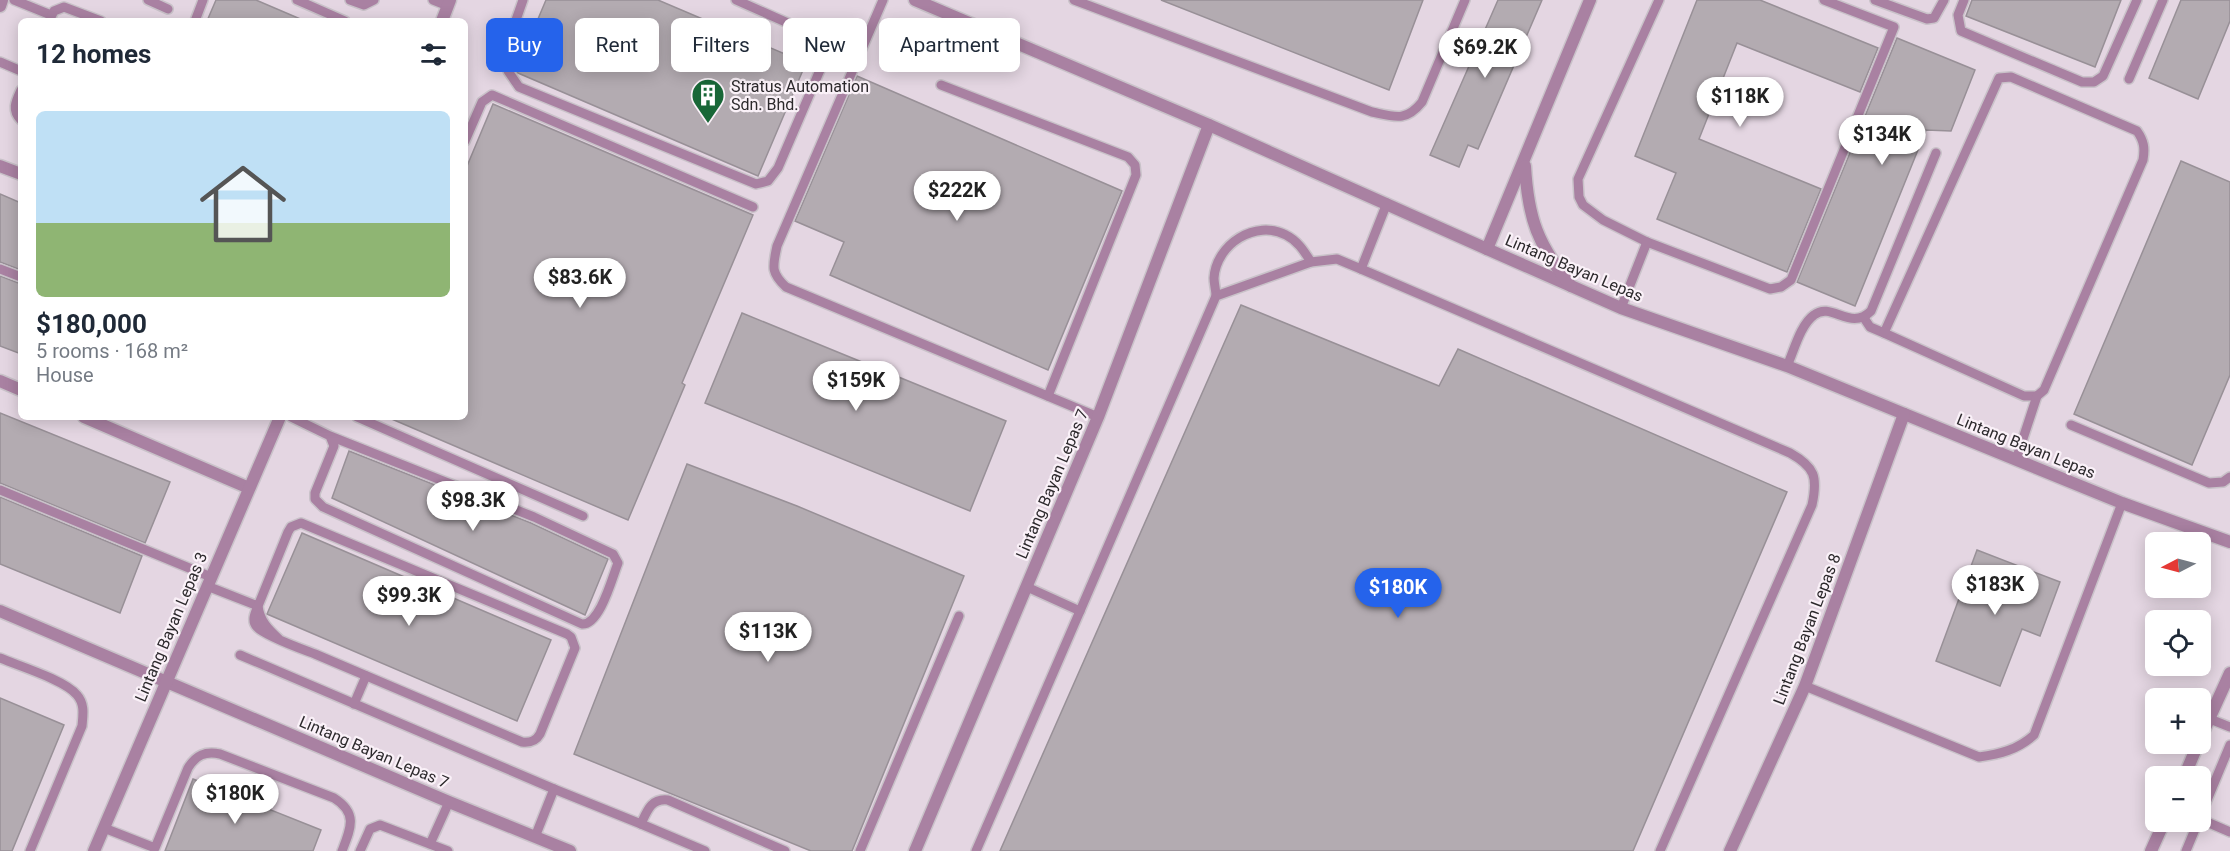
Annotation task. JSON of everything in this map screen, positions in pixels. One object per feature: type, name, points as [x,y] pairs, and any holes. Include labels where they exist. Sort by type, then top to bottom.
[{"type":"street","points":[[0,6],[2,0]]},
{"type":"street","name":"Lintang Bayan Lepas","points":[[915,0],[1209,125],[1621,308],[1787,366],[2122,503],[2230,542]]},
{"type":"street","points":[[1487,249],[1590,0]]},
{"type":"street","points":[[443,18],[449,3]]},
{"type":"street","name":"Lintang Bayan Lepas 7","points":[[915,851],[1098,417],[1209,125]]},
{"type":"street","points":[[1524,162],[1526,196],[1535,229],[1550,260],[1571,286]]},
{"type":"street","points":[[0,166],[18,173]]},
{"type":"street","points":[[0,381],[18,389]]},
{"type":"street","name":"Lintang Bayan Lepas 8","points":[[1730,851],[1805,686],[1905,414]]},
{"type":"street","points":[[91,420],[249,488]]},
{"type":"street","name":"Lintang Bayan Lepas 3","points":[[94,851],[279,420]]},
{"type":"street","name":"Lintang Bayan Lepas 7","points":[[0,611],[570,851]]},
{"type":"street","points":[[2211,717],[2230,673]]},
{"type":"street","points":[[2151,851],[2160,832]]},
{"type":"lane","points":[[14,0],[50,18],[58,8],[64,7],[92,18]]},
{"type":"lane","points":[[148,0],[168,9]]},
{"type":"lane","points":[[196,18],[203,0]]},
{"type":"lane","points":[[297,0],[338,18]]},
{"type":"lane","points":[[350,0],[364,5],[375,0]]},
{"type":"lane","points":[[434,0],[449,3]]},
{"type":"lane","points":[[523,0],[504,54],[508,71],[519,87],[756,184],[768,181],[778,168],[826,56],[827,47],[824,39],[736,0]]},
{"type":"lane","points":[[883,0],[777,246],[773,266],[776,277],[786,287],[1098,417]]},
{"type":"lane","points":[[1074,0],[1372,111],[1395,117],[1413,113],[1422,102],[1465,0]]},
{"type":"lane","points":[[1659,0],[1578,178],[1579,197],[1583,205],[1603,220],[1647,242],[1770,289],[1781,287],[1791,280],[1894,27],[1824,0]]},
{"type":"lane","points":[[1875,0],[1927,20],[1934,18],[1944,0]]},
{"type":"lane","points":[[1964,0],[1958,15],[1961,31],[2082,82],[2094,82],[2103,76],[2137,0]]},
{"type":"lane","points":[[2129,79],[2163,0]]},
{"type":"lane","points":[[0,62],[18,70]]},
{"type":"lane","points":[[1884,333],[2000,78],[2011,77],[2137,131],[2143,140],[2145,150],[2142,160],[2049,379],[2044,390],[2037,396],[2016,460]]},
{"type":"lane","points":[[941,85],[1128,157],[1135,165],[1136,175],[1048,396]]},
{"type":"lane","points":[[468,134],[482,102],[492,95],[753,207]]},
{"type":"lane","points":[[18,98],[14,108],[18,116]]},
{"type":"lane","points":[[1787,366],[1802,332],[1813,316],[1822,311],[1855,320],[1864,318],[1871,311],[1936,153]]},
{"type":"lane","points":[[1361,269],[1387,203]]},
{"type":"lane","points":[[976,851],[1216,296],[1214,277],[1219,258],[1231,243],[1247,233],[1267,230],[1285,235],[1301,246],[1311,262]]},
{"type":"lane","points":[[1621,308],[1647,242]]},
{"type":"lane","points":[[1216,296],[1311,262],[1337,259],[1806,461],[1811,468],[1816,489],[1812,505],[1660,851]]},
{"type":"lane","points":[[0,269],[18,276]]},
{"type":"lane","points":[[1864,318],[1870,327],[2024,396],[2037,396]]},
{"type":"lane","points":[[297,420],[330,436],[534,517],[613,554],[618,563],[598,614],[592,622],[582,624],[323,507],[315,499],[315,493],[334,446],[330,436]]},
{"type":"lane","points":[[364,420],[583,516]]},
{"type":"lane","points":[[2071,424],[2210,483],[2223,482],[2230,477]]},
{"type":"lane","points":[[0,490],[209,581],[258,606]]},
{"type":"lane","points":[[1805,686],[1979,758],[2003,753],[2023,745],[2034,735],[2122,503]]},
{"type":"lane","points":[[301,523],[567,634],[572,637],[575,648],[540,734],[533,742],[528,742],[366,676],[257,628],[254,618],[258,606],[288,532],[291,527],[301,523]]},
{"type":"lane","points":[[1027,586],[1080,611]]},
{"type":"lane","points":[[860,851],[959,616]]},
{"type":"lane","points":[[240,655],[705,851]]},
{"type":"lane","points":[[0,658],[65,685],[78,695],[84,710],[82,726],[30,851]]},
{"type":"lane","points":[[354,704],[366,676]]},
{"type":"lane","points":[[2211,719],[2230,727]]},
{"type":"lane","points":[[2211,792],[2230,746]]},
{"type":"lane","points":[[104,828],[155,850],[188,768],[201,754],[210,752],[343,803],[349,812],[351,823],[342,851]]},
{"type":"lane","points":[[535,837],[554,789]]},
{"type":"lane","points":[[641,824],[651,804],[662,799],[668,800],[785,851]]},
{"type":"lane","points":[[430,844],[449,802]]},
{"type":"lane","points":[[2211,824],[2230,832]]},
{"type":"lane","points":[[360,851],[370,829],[380,825],[448,851]]},
{"type":"lane","points":[[2186,851],[2194,832]]},
{"type":"shaded area","points":[[0,0],[2230,0],[2230,851],[0,851]]},
{"type":"building","points":[[216,0],[256,0],[298,18],[208,18]]},
{"type":"building","name":"Stratus Automation Sdn. Bhd.","points":[[546,0],[658,0],[700,18],[671,18],[671,72],[771,72],[771,48],[783,53],[783,72],[802,72],[758,176],[518,73],[563,72],[563,18],[538,18]]},
{"type":"building","points":[[1161,0],[1423,0],[1389,90]]},
{"type":"building","points":[[1498,0],[1542,0],[1478,149],[1468,145],[1459,167],[1430,155]]},
{"type":"building","points":[[1697,0],[1760,0],[1878,48],[1860,92],[1737,43],[1699,139],[1821,189],[1787,272],[1657,219],[1676,173],[1635,156]]},
{"type":"building","points":[[1972,0],[2121,0],[2095,67],[1966,16]]},
{"type":"building","points":[[2181,0],[2230,0],[2230,21],[2198,99],[2149,78]]},
{"type":"building","points":[[1897,38],[1975,70],[1951,131],[1926,130],[1855,306],[1797,282]]},
{"type":"building","points":[[857,76],[1122,191],[1048,370],[830,275],[844,242],[795,221]]},
{"type":"building","points":[[493,104],[753,215],[682,383],[685,385],[628,520],[394,420],[468,420],[468,164]]},
{"type":"building","points":[[2181,161],[2230,182],[2230,375],[2192,465],[2074,414]]},
{"type":"building","points":[[0,194],[18,202],[18,269],[0,262]]},
{"type":"building","points":[[0,276],[18,283],[18,353],[0,346]]},
{"type":"building","points":[[1241,305],[1439,386],[1458,349],[1787,492],[1633,851],[1000,851]]},
{"type":"building","points":[[742,313],[1006,421],[970,511],[705,403]]},
{"type":"building","points":[[0,413],[170,482],[145,543],[0,483]]},
{"type":"building","points":[[349,451],[531,523],[608,559],[585,615],[332,498]]},
{"type":"building","points":[[687,464],[797,506],[964,576],[852,851],[811,851],[574,754]]},
{"type":"building","points":[[0,497],[142,556],[120,613],[0,564]]},
{"type":"building","points":[[302,533],[551,640],[517,721],[267,614]]},
{"type":"building","points":[[1977,550],[2060,582],[2040,636],[2022,629],[2000,686],[1936,661]]},
{"type":"building","points":[[0,698],[64,725],[12,851],[0,851]]},
{"type":"building","points":[[193,779],[321,830],[313,851],[165,851]]},
{"type":"place","name":"Stratus Automation Sdn. Bhd.","points":[[708,124]]}]
